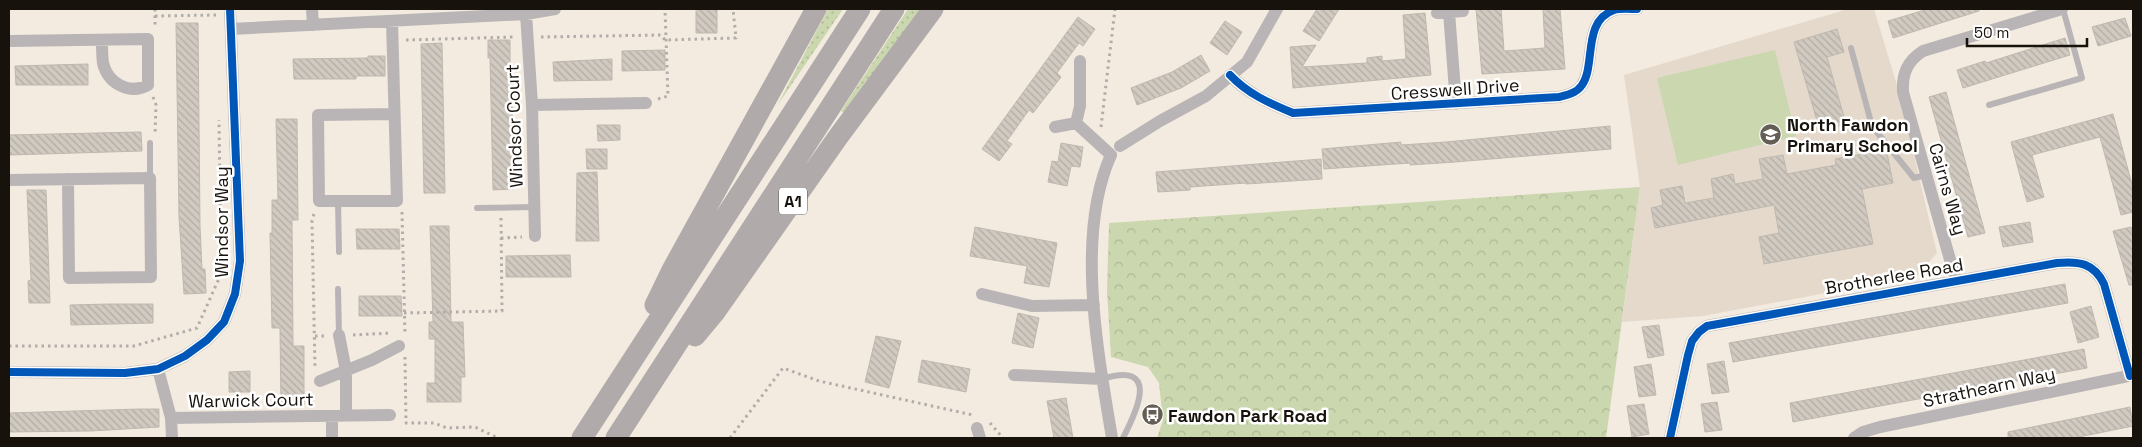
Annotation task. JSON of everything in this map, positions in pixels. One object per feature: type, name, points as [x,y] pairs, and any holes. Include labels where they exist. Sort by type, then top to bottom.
[{"type":"highway","points":[[623,375],[672,270],[816,9]]},
{"type":"highway","points":[[582,438],[860,9]]},
{"type":"highway","name":"A1","points":[[616,438],[894,9]]},
{"type":"highway","name":"A1","points":[[648,389],[716,312],[838,137],[933,9]]},
{"type":"street","points":[[312,9],[313,24]]},
{"type":"street","points":[[231,28],[526,14],[556,9]]},
{"type":"street","points":[[1112,438],[1102,379],[1094,305],[1092,259],[1097,193],[1115,150],[1160,121],[1206,96],[1246,62],[1277,9]]},
{"type":"street","name":"Cresswell Drive","points":[[1230,75],[1244,89],[1267,102],[1293,113],[1559,97],[1575,92],[1583,84],[1597,14],[1614,10],[1637,9]]},
{"type":"street","name":"Cairns Way","points":[[1956,281],[1903,92],[1904,72],[1915,56],[1923,51],[2063,9]]},
{"type":"street","name":"Cresswell Drive","points":[[1456,104],[1443,12],[1463,11]]},
{"type":"street","name":"Windsor Way","points":[[9,372],[124,373],[158,369],[185,356],[207,340],[224,322],[235,294],[240,261],[230,12]]},
{"type":"street","name":"Windsor Court","points":[[526,14],[532,105],[535,236]]},
{"type":"street","points":[[392,21],[397,201],[319,202],[318,115],[394,114]]},
{"type":"street","points":[[9,41],[148,39],[148,85],[141,89],[126,89],[115,82],[103,64],[102,40]]},
{"type":"street","points":[[1076,123],[1080,106],[1080,61]]},
{"type":"street","points":[[532,105],[646,103]]},
{"type":"street","points":[[1076,123],[1099,144],[1115,150]]},
{"type":"street","points":[[1055,127],[1076,123]]},
{"type":"street","points":[[9,180],[68,179],[150,178],[152,277],[69,278],[68,179]]},
{"type":"street","name":"Brotherlee Road","points":[[1670,438],[1692,342],[1699,332],[1707,326],[2057,263],[2083,263],[2099,275],[2104,284],[2132,375]]},
{"type":"street","points":[[982,294],[1032,306],[1094,305]]},
{"type":"street","points":[[339,335],[346,371],[346,416]]},
{"type":"street","name":"Warwick Court","points":[[318,377],[346,371],[403,346]]},
{"type":"street","points":[[158,369],[172,418],[172,438]]},
{"type":"street","points":[[1014,375],[1102,379]]},
{"type":"street","name":"Strathearn Way","points":[[1854,438],[1863,432],[1880,427],[2132,375]]},
{"type":"street","name":"Warwick Court","points":[[172,418],[390,415]]},
{"type":"street","name":"Warwick Court","points":[[332,416],[332,438]]},
{"type":"lane","points":[[1988,105],[2082,78],[2063,9]]},
{"type":"lane","points":[[1851,48],[1872,126],[1914,178],[1926,175]]},
{"type":"lane","points":[[150,143],[150,178]]},
{"type":"lane","points":[[338,202],[339,252]]},
{"type":"lane","points":[[477,208],[534,207]]},
{"type":"lane","points":[[338,288],[339,335]]},
{"type":"lane","points":[[1102,379],[1119,374],[1134,378],[1139,384],[1141,395],[1138,406],[1123,438]]},
{"type":"path","points":[[646,103],[668,96],[665,9]]},
{"type":"path","points":[[392,40],[660,35],[665,40],[736,38],[734,9]]},
{"type":"path","points":[[1099,144],[1115,9]]},
{"type":"path","points":[[155,16],[230,12]]},
{"type":"path","points":[[148,85],[156,105],[156,134],[150,143]]},
{"type":"path","points":[[9,346],[134,346],[197,328],[221,274],[219,116]]},
{"type":"path","points":[[397,201],[402,201],[403,346],[406,424]]},
{"type":"path","points":[[318,377],[312,221],[319,202]]},
{"type":"path","points":[[404,313],[502,311],[501,208]]},
{"type":"path","points":[[501,238],[535,236]]},
{"type":"path","points":[[315,336],[404,333]]},
{"type":"path","points":[[730,438],[783,368],[819,381],[953,410],[981,427],[993,425],[1003,438]]},
{"type":"path","points":[[390,415],[390,424],[434,423],[447,428],[475,428],[498,438]]},
{"type":"shaded area","name":"North Fawdon Primary School","points":[[1848,9],[1874,9],[1899,92],[1937,253],[1917,276],[1703,316],[1622,322],[1640,187],[1624,75]]},
{"type":"green space","points":[[828,9],[843,9],[777,106]]},
{"type":"green space","points":[[908,9],[927,9],[845,113],[841,111]]},
{"type":"green space","points":[[1775,50],[1796,136],[1678,165],[1657,78]]},
{"type":"green space","points":[[1640,187],[1606,438],[1157,438],[1163,420],[1159,383],[1148,367],[1111,357],[1107,290],[1109,223]]},
{"type":"building","points":[[696,9],[717,9],[717,33],[696,33]]},
{"type":"building","points":[[1317,9],[1339,9],[1319,41],[1303,31]]},
{"type":"building","points":[[1476,9],[1501,9],[1504,51],[1545,48],[1543,9],[1560,9],[1565,69],[1482,74]]},
{"type":"building","points":[[1928,9],[1979,9],[1979,11],[1893,38],[1888,21]]},
{"type":"building","points":[[1425,13],[1431,75],[1293,88],[1290,47],[1316,45],[1302,67],[1367,63],[1367,58],[1382,56],[1382,61],[1406,59],[1403,15]]},
{"type":"building","points":[[1078,17],[1095,29],[1083,46],[1079,43],[1057,73],[1061,77],[1033,113],[1029,110],[1007,141],[1012,144],[999,161],[982,149]]},
{"type":"building","points":[[2125,18],[2131,36],[2098,46],[2092,27]]},
{"type":"building","points":[[1225,21],[1242,32],[1227,55],[1210,43]]},
{"type":"building","points":[[176,23],[198,23],[200,226],[202,269],[205,269],[206,293],[184,294],[179,216]]},
{"type":"building","points":[[1837,29],[1844,52],[1827,57],[1846,124],[1820,131],[1794,42]]},
{"type":"building","points":[[2065,38],[2070,55],[1963,88],[1957,70],[1985,61],[1986,63]]},
{"type":"building","points":[[488,40],[510,40],[513,189],[493,190]]},
{"type":"building","points":[[442,43],[445,193],[424,193],[421,44]]},
{"type":"building","points":[[665,50],[665,70],[622,71],[622,51]]},
{"type":"building","points":[[1201,55],[1210,71],[1181,88],[1137,105],[1131,88],[1172,72]]},
{"type":"building","points":[[368,56],[385,56],[385,76],[356,76],[356,79],[294,79],[293,59],[368,58]]},
{"type":"building","points":[[612,59],[612,80],[554,81],[553,62]]},
{"type":"building","points":[[88,64],[88,85],[16,85],[15,66]]},
{"type":"building","points":[[1946,92],[1985,233],[1968,237],[1929,97]]},
{"type":"building","points":[[2113,114],[2133,188],[2133,212],[2121,215],[2100,137],[2032,155],[2044,197],[2027,202],[2011,142]]},
{"type":"building","points":[[276,119],[297,119],[298,220],[292,220],[293,346],[304,346],[304,405],[281,405],[280,328],[272,328],[270,233],[272,233],[272,200],[278,200]]},
{"type":"building","points":[[597,125],[620,125],[620,140],[598,141]]},
{"type":"building","points":[[1610,126],[1611,149],[1455,162],[1324,169],[1322,149],[1401,142],[1401,145],[1446,142]]},
{"type":"building","points":[[141,132],[142,151],[9,155],[9,135]]},
{"type":"building","points":[[1061,143],[1083,147],[1080,167],[1071,166],[1067,186],[1048,182],[1052,161],[1058,162]]},
{"type":"building","points":[[586,149],[607,149],[607,169],[587,169]]},
{"type":"building","points":[[1885,150],[1893,183],[1862,189],[1873,244],[1764,264],[1759,237],[1779,233],[1774,205],[1655,228],[1651,208],[1663,205],[1660,190],[1682,186],[1685,203],[1714,198],[1711,179],[1733,174],[1735,184],[1763,179],[1759,159],[1783,155],[1787,174],[1836,165],[1835,159]]},
{"type":"building","points":[[1321,159],[1322,179],[1190,187],[1190,190],[1158,192],[1156,172]]},
{"type":"building","points":[[597,172],[599,241],[576,241],[577,173]]},
{"type":"building","points":[[27,190],[46,190],[50,303],[29,303],[28,281],[31,280]]},
{"type":"building","points":[[2030,222],[2033,242],[2003,247],[1999,227]]},
{"type":"building","points":[[430,226],[449,226],[451,322],[463,322],[465,377],[461,377],[461,402],[427,402],[427,383],[435,383],[435,339],[429,339],[429,322],[433,322]]},
{"type":"building","points":[[975,227],[1057,243],[1049,287],[1024,283],[1027,266],[970,256]]},
{"type":"building","points":[[2131,227],[2133,234],[2133,285],[2129,285],[2113,231]]},
{"type":"building","points":[[356,229],[399,229],[400,249],[357,249]]},
{"type":"building","points":[[570,255],[571,277],[506,277],[506,256]]},
{"type":"building","points":[[2065,284],[2068,303],[1733,362],[1729,343]]},
{"type":"building","points":[[359,296],[401,296],[402,316],[359,316]]},
{"type":"building","points":[[153,304],[153,323],[71,325],[70,305]]},
{"type":"building","points":[[2091,306],[2099,337],[2078,343],[2070,312]]},
{"type":"building","points":[[1018,313],[1039,318],[1033,348],[1012,343]]},
{"type":"building","points":[[1659,325],[1664,355],[1648,358],[1642,327]]},
{"type":"building","points":[[876,336],[901,341],[889,388],[865,382]]},
{"type":"building","points":[[2084,349],[2087,368],[1793,422],[1790,403]]},
{"type":"building","points":[[922,360],[970,369],[966,392],[918,382]]},
{"type":"building","points":[[1724,361],[1729,392],[1712,394],[1707,364]]},
{"type":"building","points":[[1651,364],[1656,395],[1639,397],[1634,367]]},
{"type":"building","points":[[250,371],[250,392],[229,392],[229,372]]},
{"type":"building","points":[[1066,398],[1073,438],[1054,438],[1047,401]]},
{"type":"building","points":[[1717,402],[1722,430],[1705,432],[1701,404]]},
{"type":"building","points":[[1644,404],[1649,434],[1632,437],[1627,406]]},
{"type":"building","points":[[2130,407],[2133,426],[2074,438],[2008,438],[2008,432]]},
{"type":"building","points":[[159,409],[159,427],[91,431],[9,432],[9,413]]},
{"type":"cycle path","points":[[9,372],[125,373],[158,369],[185,356],[207,340],[224,322],[235,294],[240,261],[230,9]]},
{"type":"cycle path","points":[[1230,75],[1252,93],[1267,102],[1293,113],[1559,97],[1575,92],[1582,85],[1586,76],[1594,33],[1597,24],[1604,16],[1616,9],[1637,9]]},
{"type":"cycle path","points":[[1670,438],[1692,341],[1707,326],[2057,263],[2079,263],[2091,268],[2100,277],[2104,284],[2130,376]]},
{"type":"place","name":"North Fawdon Primary School","points":[[1771,134]]},
{"type":"place","name":"Fawdon Park Road","points":[[1152,415]]}]
